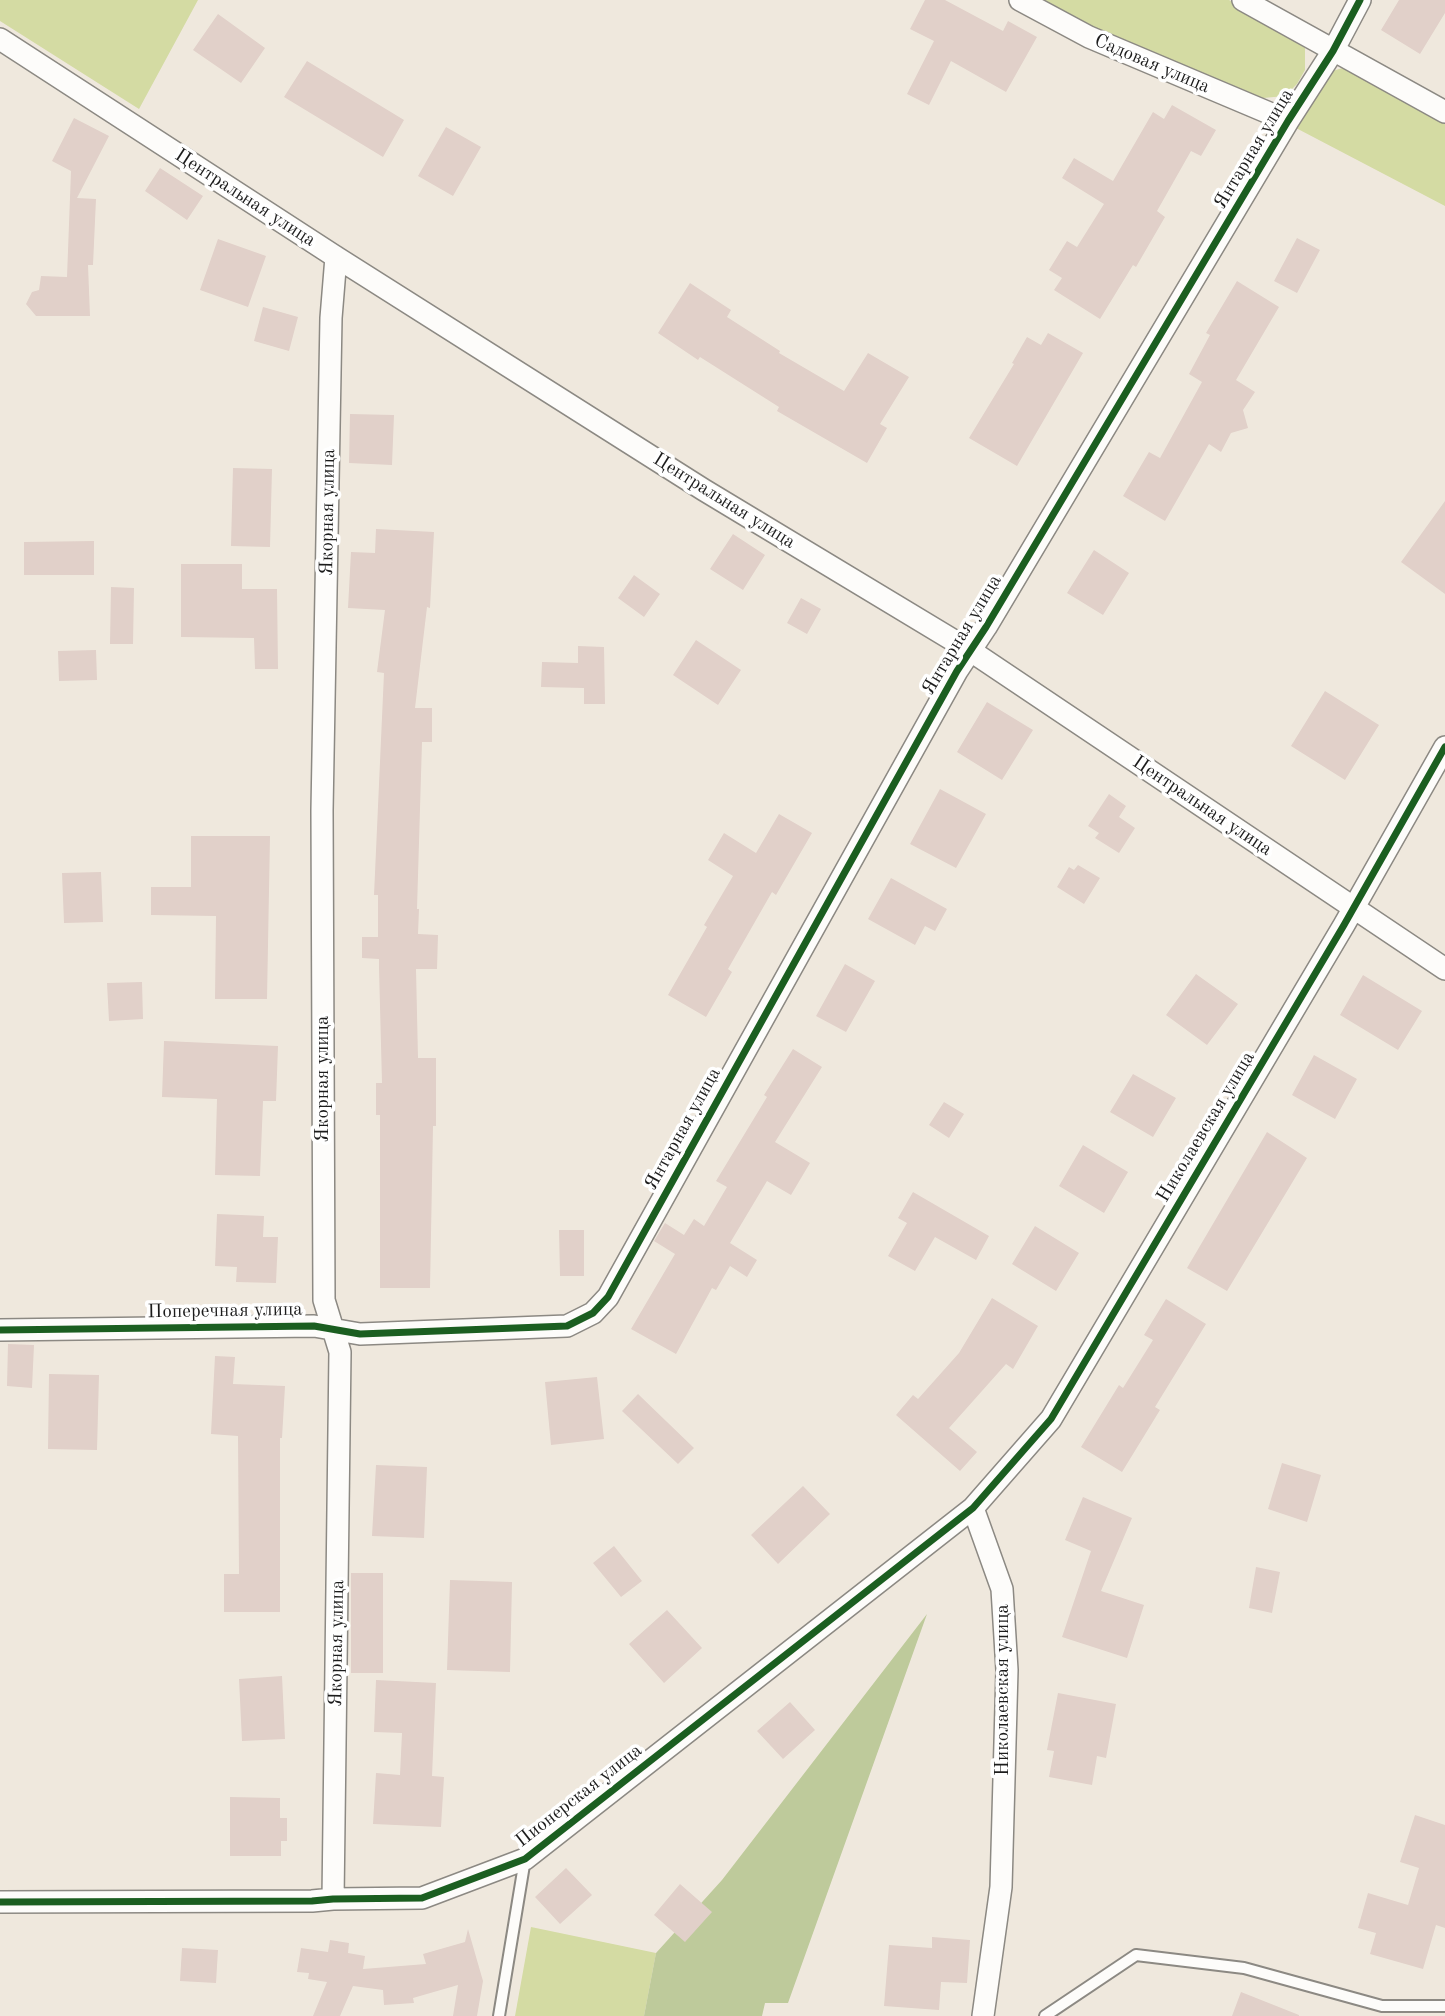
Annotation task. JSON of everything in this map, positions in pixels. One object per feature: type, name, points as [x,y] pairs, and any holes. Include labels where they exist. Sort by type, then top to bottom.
[{"type":"street","name":"Садовая улица","points":[[1020,0],[1090,37],[1288,121]]},
{"type":"street","points":[[1243,0],[1445,112]]},
{"type":"street","name":"Янтарная улица","points":[[608,1297],[943,695],[1288,121],[1333,51],[1360,0]]},
{"type":"street","name":"Центральная улица","points":[[0,39],[336,257],[704,490],[971,651],[1445,969]]},
{"type":"street","name":"Якорная улица","points":[[332,1899],[340,1352],[324,1300],[322,810],[331,318],[336,257]]},
{"type":"street","name":"Николаевская улица","points":[[983,2016],[1001,1887],[1007,1670],[1002,1589],[974,1508],[1051,1419],[1445,747]]},
{"type":"street","name":"Поперечная улица","points":[[0,1330],[314,1326],[360,1334],[567,1326],[593,1313],[608,1297]]},
{"type":"street","name":"Пионерская улица","points":[[0,1902],[422,1898],[525,1859],[974,1508]]},
{"type":"lane","points":[[499,2016],[525,1859]]},
{"type":"lane","points":[[1045,2016],[1136,1955],[1244,1968],[1382,2006],[1445,2007]]},
{"type":"green space","points":[[0,0],[198,0],[139,109],[0,21]]},
{"type":"green space","points":[[1042,0],[1229,0],[1275,26],[1305,48],[1305,70],[1297,84],[1285,96],[1263,98],[1235,91],[1094,28]]},
{"type":"green space","points":[[1349,66],[1445,120],[1445,206],[1296,128],[1326,73]]},
{"type":"green space","points":[[927,1614],[788,2003],[765,2003],[762,2016],[644,2016],[656,1953],[722,1880]]},
{"type":"green space","points":[[531,1927],[656,1953],[644,2016],[515,2016]]},
{"type":"building","points":[[925,0],[945,0],[1003,31],[1008,21],[1037,37],[1006,92],[951,61],[929,105],[907,94],[934,41],[910,29]]},
{"type":"building","points":[[1399,0],[1445,0],[1445,13],[1420,54],[1381,30]]},
{"type":"building","points":[[218,14],[265,48],[241,83],[193,50]]},
{"type":"building","points":[[307,61],[404,120],[383,157],[284,97]]},
{"type":"building","points":[[1172,105],[1216,130],[1201,156],[1191,151],[1157,211],[1165,217],[1136,267],[1133,265],[1100,319],[1054,290],[1062,278],[1049,270],[1067,241],[1077,247],[1104,204],[1062,178],[1074,158],[1113,181],[1153,112],[1164,119]]},
{"type":"building","points":[[74,118],[109,136],[77,198],[96,199],[93,265],[88,265],[90,316],[36,316],[26,304],[32,292],[39,290],[41,276],[67,277],[71,171],[52,161]]},
{"type":"building","points":[[446,127],[481,147],[453,196],[418,176]]},
{"type":"building","points":[[160,168],[203,196],[187,220],[145,191]]},
{"type":"building","points":[[1297,238],[1320,250],[1297,293],[1274,281]]},
{"type":"building","points":[[218,239],[266,256],[248,307],[200,290]]},
{"type":"building","points":[[1237,281],[1279,307],[1236,380],[1255,392],[1243,410],[1248,428],[1231,433],[1221,452],[1209,444],[1165,521],[1123,496],[1149,452],[1160,458],[1202,382],[1189,374],[1210,335],[1206,333]]},
{"type":"building","points":[[690,283],[731,310],[727,317],[780,351],[779,353],[844,391],[868,353],[909,377],[880,424],[887,428],[867,463],[777,411],[779,407],[700,357],[698,360],[658,333]]},
{"type":"building","points":[[263,307],[298,317],[289,351],[254,341]]},
{"type":"building","points":[[1048,333],[1083,353],[1017,466],[969,438],[1014,364],[1012,363],[1027,337],[1041,345]]},
{"type":"building","points":[[350,414],[394,415],[392,465],[349,463]]},
{"type":"building","points":[[233,468],[272,469],[270,547],[231,546]]},
{"type":"building","points":[[1445,501],[1445,594],[1401,562]]},
{"type":"building","points":[[376,529],[434,532],[430,608],[427,607],[415,708],[432,708],[432,742],[422,742],[418,934],[438,935],[437,969],[416,969],[418,1058],[436,1058],[430,1288],[380,1288],[380,1115],[376,1115],[376,1083],[382,1083],[379,959],[362,958],[362,937],[378,937],[378,895],[374,895],[384,673],[377,672],[385,610],[348,608],[351,552],[375,553]]},
{"type":"building","points":[[733,534],[765,555],[743,590],[710,569]]},
{"type":"building","points":[[94,541],[94,575],[24,575],[24,542]]},
{"type":"building","points":[[1094,550],[1129,573],[1103,615],[1067,593]]},
{"type":"building","points":[[181,564],[242,564],[242,589],[277,589],[278,669],[255,669],[254,638],[181,637]]},
{"type":"building","points":[[634,575],[660,594],[644,617],[618,598]]},
{"type":"building","points":[[111,587],[134,588],[133,644],[110,644]]},
{"type":"building","points":[[801,598],[821,609],[807,634],[787,623]]},
{"type":"building","points":[[696,640],[741,670],[718,705],[673,675]]},
{"type":"building","points":[[578,646],[604,647],[605,704],[584,704],[584,688],[541,687],[542,662],[578,663]]},
{"type":"building","points":[[96,650],[97,680],[59,681],[58,651]]},
{"type":"building","points":[[1325,691],[1379,725],[1345,780],[1291,746]]},
{"type":"building","points":[[987,702],[1033,730],[1002,780],[957,752]]},
{"type":"building","points":[[940,789],[986,814],[956,868],[910,844]]},
{"type":"building","points":[[1109,794],[1126,806],[1119,817],[1135,828],[1119,853],[1095,838],[1099,833],[1088,826]]},
{"type":"building","points":[[779,814],[812,833],[776,895],[772,892],[728,969],[732,972],[706,1017],[668,995],[733,876],[708,860],[724,833],[756,853]]},
{"type":"building","points":[[191,836],[270,836],[267,999],[215,999],[216,916],[151,915],[151,887],[191,887]]},
{"type":"building","points":[[1078,865],[1100,878],[1084,904],[1057,887],[1069,867],[1074,870]]},
{"type":"building","points":[[101,872],[103,922],[64,923],[62,873]]},
{"type":"building","points":[[891,878],[947,909],[935,931],[925,926],[915,945],[868,919]]},
{"type":"building","points":[[845,964],[875,981],[846,1032],[816,1016]]},
{"type":"building","points":[[1196,974],[1238,1004],[1207,1045],[1166,1015]]},
{"type":"building","points":[[1363,975],[1422,1011],[1398,1050],[1340,1015]]},
{"type":"building","points":[[142,982],[143,1019],[109,1021],[107,983]]},
{"type":"building","points":[[164,1041],[278,1046],[276,1101],[263,1101],[260,1176],[215,1175],[217,1099],[162,1097]]},
{"type":"building","points":[[793,1049],[822,1067],[775,1142],[810,1163],[791,1195],[767,1181],[730,1243],[757,1260],[747,1277],[730,1266],[716,1290],[712,1288],[676,1354],[631,1329],[675,1254],[654,1241],[665,1223],[684,1235],[694,1219],[704,1226],[727,1187],[716,1181]]},
{"type":"building","points":[[1314,1055],[1357,1079],[1335,1119],[1292,1095]]},
{"type":"building","points":[[1133,1074],[1176,1098],[1153,1137],[1110,1112]]},
{"type":"building","points":[[944,1102],[964,1114],[949,1138],[929,1125]]},
{"type":"building","points":[[1267,1132],[1307,1158],[1227,1291],[1187,1268]]},
{"type":"building","points":[[1083,1145],[1128,1172],[1104,1213],[1059,1186]]},
{"type":"building","points":[[913,1192],[989,1236],[976,1260],[935,1237],[915,1271],[888,1256],[907,1223],[898,1218]]},
{"type":"building","points":[[217,1214],[264,1216],[263,1237],[278,1237],[276,1283],[236,1282],[237,1267],[215,1266]]},
{"type":"building","points":[[1035,1226],[1079,1253],[1056,1291],[1012,1264]]},
{"type":"building","points":[[559,1230],[584,1230],[584,1276],[560,1276]]},
{"type":"building","points":[[992,1298],[1038,1326],[1013,1369],[1006,1364],[949,1428],[977,1452],[960,1471],[896,1415],[913,1395],[918,1399],[959,1353]]},
{"type":"building","points":[[1166,1299],[1206,1324],[1155,1407],[1160,1410],[1122,1472],[1081,1447],[1119,1385],[1123,1388],[1153,1340],[1144,1335]]},
{"type":"building","points":[[8,1344],[34,1345],[32,1388],[7,1386]]},
{"type":"building","points":[[215,1356],[235,1357],[233,1384],[285,1386],[280,1438],[280,1612],[224,1612],[224,1574],[239,1574],[238,1436],[211,1434]]},
{"type":"building","points":[[49,1374],[99,1375],[97,1450],[48,1449]]},
{"type":"building","points":[[597,1377],[604,1439],[551,1445],[545,1382]]},
{"type":"building","points":[[638,1394],[694,1448],[678,1464],[622,1411]]},
{"type":"building","points":[[1282,1463],[1321,1475],[1307,1522],[1268,1509]]},
{"type":"building","points":[[376,1465],[427,1467],[424,1538],[372,1536]]},
{"type":"building","points":[[803,1486],[830,1514],[778,1564],[751,1535]]},
{"type":"building","points":[[1083,1497],[1132,1518],[1101,1591],[1144,1605],[1127,1658],[1062,1637],[1091,1551],[1065,1540]]},
{"type":"building","points":[[614,1546],[642,1581],[621,1597],[593,1563]]},
{"type":"building","points":[[1256,1567],[1280,1572],[1272,1613],[1249,1608]]},
{"type":"building","points":[[351,1573],[383,1573],[383,1673],[351,1673]]},
{"type":"building","points":[[450,1580],[512,1582],[510,1672],[447,1670]]},
{"type":"building","points":[[667,1610],[702,1648],[664,1683],[629,1644]]},
{"type":"building","points":[[282,1676],[285,1739],[242,1741],[239,1679]]},
{"type":"building","points":[[376,1680],[436,1683],[432,1776],[444,1777],[441,1827],[373,1824],[376,1773],[400,1775],[402,1733],[374,1732]]},
{"type":"building","points":[[1058,1693],[1116,1704],[1106,1758],[1097,1756],[1092,1785],[1049,1777],[1054,1751],[1047,1750]]},
{"type":"building","points":[[790,1702],[815,1730],[783,1759],[757,1731]]},
{"type":"building","points":[[230,1797],[280,1798],[280,1818],[287,1818],[287,1841],[281,1841],[281,1856],[230,1856]]},
{"type":"building","points":[[1415,1815],[1445,1825],[1445,1928],[1436,1925],[1423,1969],[1370,1954],[1376,1933],[1358,1928],[1368,1893],[1408,1905],[1419,1868],[1400,1862]]},
{"type":"building","points":[[566,1868],[592,1895],[560,1924],[535,1897]]},
{"type":"building","points":[[680,1884],[712,1912],[685,1942],[654,1915]]},
{"type":"building","points":[[468,1929],[483,1981],[477,2016],[453,2016],[458,1985],[413,1998],[414,2003],[384,2005],[383,1990],[353,1986],[340,2016],[313,2016],[327,1982],[308,1979],[309,1973],[297,1972],[301,1948],[328,1952],[330,1940],[349,1943],[348,1953],[365,1956],[363,1969],[426,1964],[423,1954],[465,1942]]},
{"type":"building","points":[[932,1937],[970,1940],[967,1983],[941,1982],[939,2010],[884,2006],[889,1945],[932,1948]]},
{"type":"building","points":[[182,1948],[218,1950],[216,1983],[180,1981]]},
{"type":"building","points":[[1241,1992],[1299,2015],[1299,2016],[1232,2016]]},
{"type":"cycle path","points":[[0,1330],[314,1326],[360,1334],[567,1326],[593,1313],[608,1297],[957,671],[986,627],[1288,121],[1333,51],[1360,0]]},
{"type":"cycle path","points":[[0,1902],[422,1898],[525,1859],[973,1508],[1051,1419],[1344,925],[1445,747]]}]
